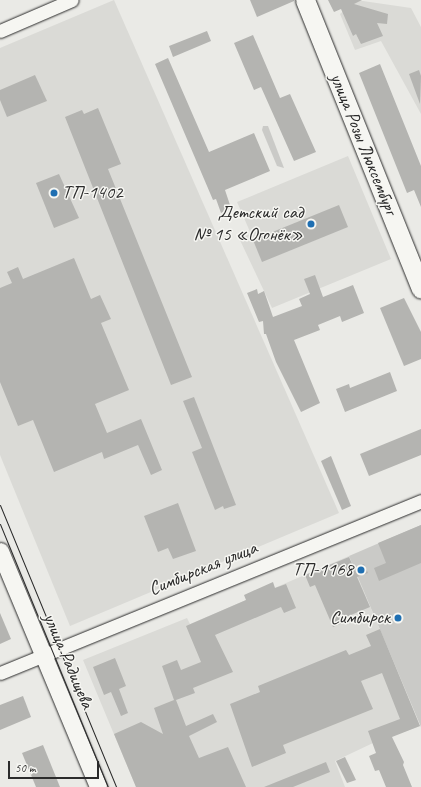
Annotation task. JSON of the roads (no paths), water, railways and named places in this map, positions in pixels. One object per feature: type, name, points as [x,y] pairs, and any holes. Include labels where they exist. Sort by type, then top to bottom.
[{"type":"main road","name":"улица Розы Люксембург","points":[[305,0],[421,289]]},
{"type":"street","points":[[0,31],[72,0]]},
{"type":"street","name":"Симбирская улица","points":[[0,673],[43,654],[421,502]]},
{"type":"street","name":"улица Радищева","points":[[0,551],[98,787]]},
{"type":"tram line","points":[[0,505],[116,787]]},
{"type":"tram line","points":[[0,524],[108,787]]},
{"type":"place","name":"ТП-1402","points":[[54,193]]},
{"type":"place","name":"Детский сад № 15 «Огонёк»","points":[[311,224]]},
{"type":"place","name":"ТП-1168","points":[[361,570]]},
{"type":"place","name":"Симбирск","points":[[398,618]]}]
